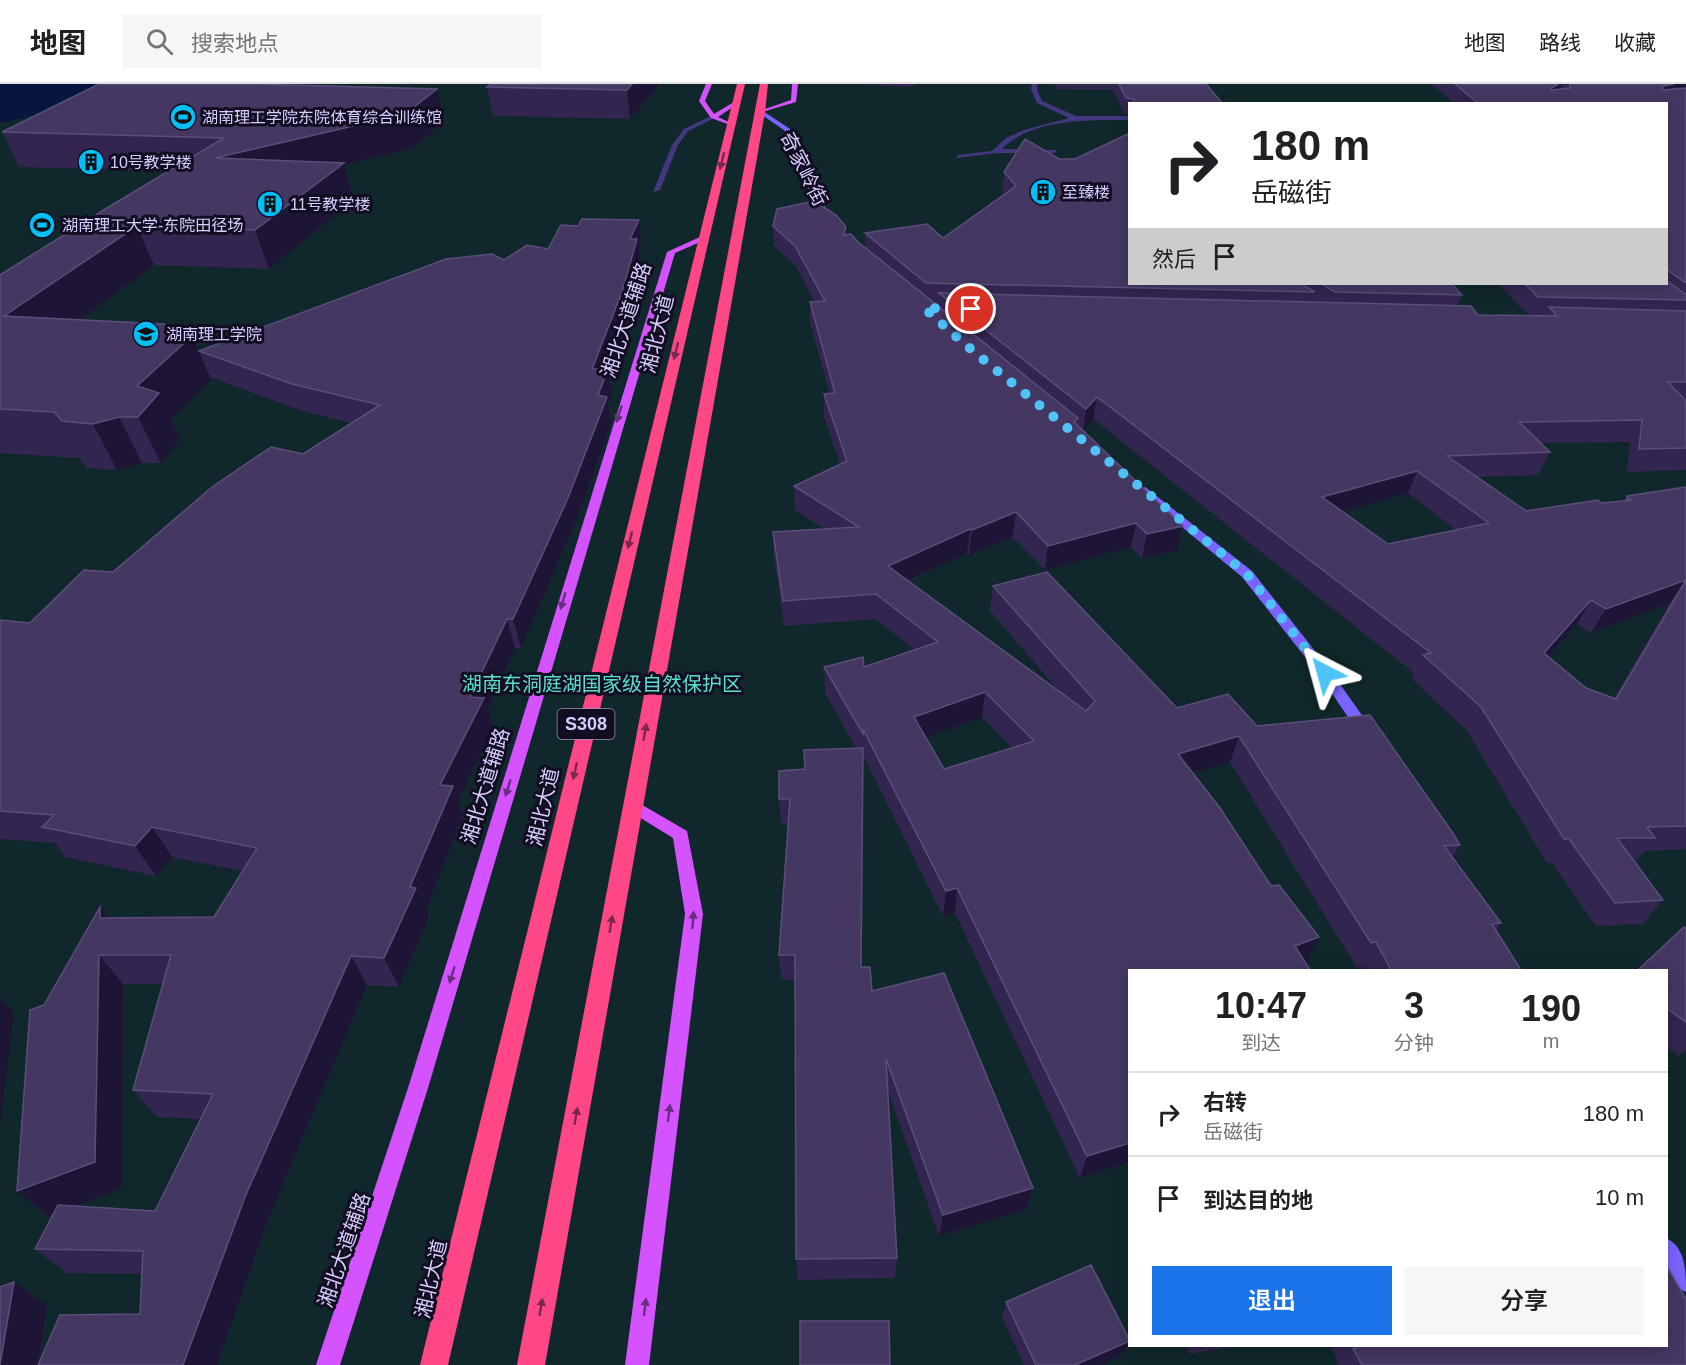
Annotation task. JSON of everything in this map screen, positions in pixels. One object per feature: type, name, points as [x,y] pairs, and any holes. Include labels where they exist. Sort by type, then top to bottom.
[{"type":"highway","name":"湘北大道","points":[[434,1365],[741,84]]},
{"type":"highway","name":"S308","points":[[531,1365],[761,112],[764,84]]},
{"type":"main road","points":[[709,84],[702,101],[713,117],[731,125]]},
{"type":"main road","points":[[761,112],[794,101],[795,84]]},
{"type":"main road","points":[[713,117],[736,103]]},
{"type":"main road","name":"湘北大道辅路","points":[[328,1365],[389,1186],[616,423],[671,252],[703,238]]},
{"type":"main road","points":[[632,805],[681,835],[694,914],[637,1365]]},
{"type":"street","points":[[1035,84],[1034,89],[1039,102],[1075,118]]},
{"type":"street","name":"奇家岭街","points":[[761,112],[787,129],[818,202],[843,234]]},
{"type":"street","points":[[656,190],[675,145],[686,130],[713,117]]},
{"type":"street","points":[[996,151],[1008,139],[1026,131],[1075,118],[1128,118]]},
{"type":"street","points":[[958,157],[996,151],[1055,151]]},
{"type":"street","points":[[1137,485],[1247,574],[1325,673],[1372,741]]},
{"type":"street","points":[[1668,1253],[1686,1281]]},
{"type":"green space","name":"湖南东洞庭湖国家级自然保护区","points":[[0,84],[1686,84],[1686,1365],[0,1365]]},
{"type":"water","points":[[0,84],[134,84],[72,107],[0,123]]},
{"type":"building","points":[[99,84],[254,84],[437,89],[405,114],[215,158],[344,163],[255,230],[137,226],[4,316],[164,324],[192,336],[137,386],[159,393],[138,417],[119,417],[93,424],[62,421],[54,412],[0,409],[0,275],[224,138],[2,132]]},
{"type":"building","points":[[491,84],[632,84],[627,90],[487,87]]},
{"type":"building","points":[[1119,84],[1206,84],[1221,102],[1134,102],[1134,99],[1126,98]]},
{"type":"building","points":[[1455,84],[1559,84],[1551,88],[1552,90],[1570,88],[1570,84],[1674,84],[1663,86],[1662,90],[1686,88],[1686,283],[1668,270],[1668,102],[1477,102]]},
{"type":"building","points":[[1128,134],[1128,285],[1303,285],[1315,292],[926,283],[865,233],[927,224],[943,238],[1016,186],[1004,172],[1025,139],[1059,159],[1075,159]]},
{"type":"building","points":[[814,201],[836,215],[846,227],[843,235],[851,234],[858,242],[1078,418],[1074,422],[1183,526],[1147,534],[1136,523],[1048,546],[1016,512],[970,529],[888,566],[1086,711],[1095,701],[993,586],[1047,572],[1177,708],[1228,694],[1257,726],[1370,715],[1460,845],[1444,846],[1501,923],[1492,924],[1520,969],[1390,969],[1376,942],[1371,943],[1239,736],[1178,754],[1220,808],[1271,886],[1279,885],[1319,937],[1295,946],[1309,969],[1128,969],[1128,1144],[1087,1156],[957,888],[946,891],[863,729],[863,734],[824,667],[863,657],[864,667],[938,642],[876,594],[783,601],[773,532],[859,527],[794,486],[847,461],[824,394],[835,393],[810,302],[825,301],[795,246],[773,226],[777,209]],"holes":[[[985,692],[1034,741],[944,769],[914,717]]]},
{"type":"building","points":[[582,219],[639,220],[630,239],[637,239],[622,292],[592,369],[608,369],[598,395],[607,397],[568,498],[513,619],[507,619],[470,697],[484,698],[440,785],[453,786],[410,887],[416,888],[384,958],[351,956],[245,1197],[183,1365],[38,1365],[60,1315],[140,1314],[143,1251],[35,1249],[58,1205],[155,1211],[213,1094],[133,1090],[171,955],[99,955],[95,1162],[17,1191],[30,1010],[44,1005],[100,907],[100,918],[214,917],[257,848],[152,827],[135,846],[42,827],[54,815],[0,811],[0,620],[30,623],[84,570],[113,572],[212,487],[271,447],[303,454],[380,405],[292,384],[199,351],[446,259],[492,254],[504,260],[527,245],[548,249],[561,225],[578,226]]},
{"type":"building","points":[[1668,282],[1686,295],[1686,300],[1538,297],[1526,285],[1668,285]]},
{"type":"building","points":[[1324,285],[1453,285],[1462,295],[1335,292]]},
{"type":"building","points":[[939,293],[1471,306],[1478,315],[1557,316],[1549,307],[1686,311],[1686,382],[1668,382],[1686,401],[1686,448],[1639,449],[1642,420],[1519,422],[1550,452],[1447,456],[1526,511],[1598,500],[1601,503],[1633,500],[1627,499],[1627,496],[1686,487],[1686,580],[1686,826],[1647,827],[1655,838],[1617,838],[1663,900],[1615,903],[1569,839],[1564,839],[1481,707],[1423,655],[1431,653],[1097,397],[1086,409]],"holes":[[[1417,471],[1489,523],[1388,544],[1322,497]],[[1686,580],[1616,699],[1586,688],[1544,653],[1591,600],[1606,609]]]},
{"type":"building","points":[[863,748],[861,967],[870,967],[872,991],[944,973],[1033,1188],[943,1215],[886,1059],[897,1258],[796,1259],[795,955],[779,955],[790,799],[779,799],[779,771],[805,769],[804,750]]},
{"type":"building","points":[[1684,927],[1686,930],[1686,1022],[1668,1009],[1668,969],[1639,969]]},
{"type":"building","points":[[1091,1265],[1128,1337],[1128,1342],[1075,1365],[1036,1365],[1006,1302]]},
{"type":"building","points":[[1668,1268],[1686,1299],[1686,1365],[1362,1365],[1353,1349],[1358,1347],[1668,1347]]},
{"type":"building","points":[[14,1282],[0,1365],[0,1287]]},
{"type":"building","points":[[800,1321],[889,1321],[890,1365],[800,1365]]},
{"type":"place","name":"湖南理工学院东院体育综合训练馆","points":[[183,117]]},
{"type":"place","name":"10号教学楼","points":[[91,162]]},
{"type":"place","name":"至臻楼","points":[[1043,192]]},
{"type":"place","name":"11号教学楼","points":[[270,204]]},
{"type":"place","name":"湖南理工大学-东院田径场","points":[[42,225]]},
{"type":"place","name":"湖南理工学院","points":[[146,334]]},
{"type":"route","points":[[971,309],[924,308],[974,352],[1247,574],[1325,673]]}]
